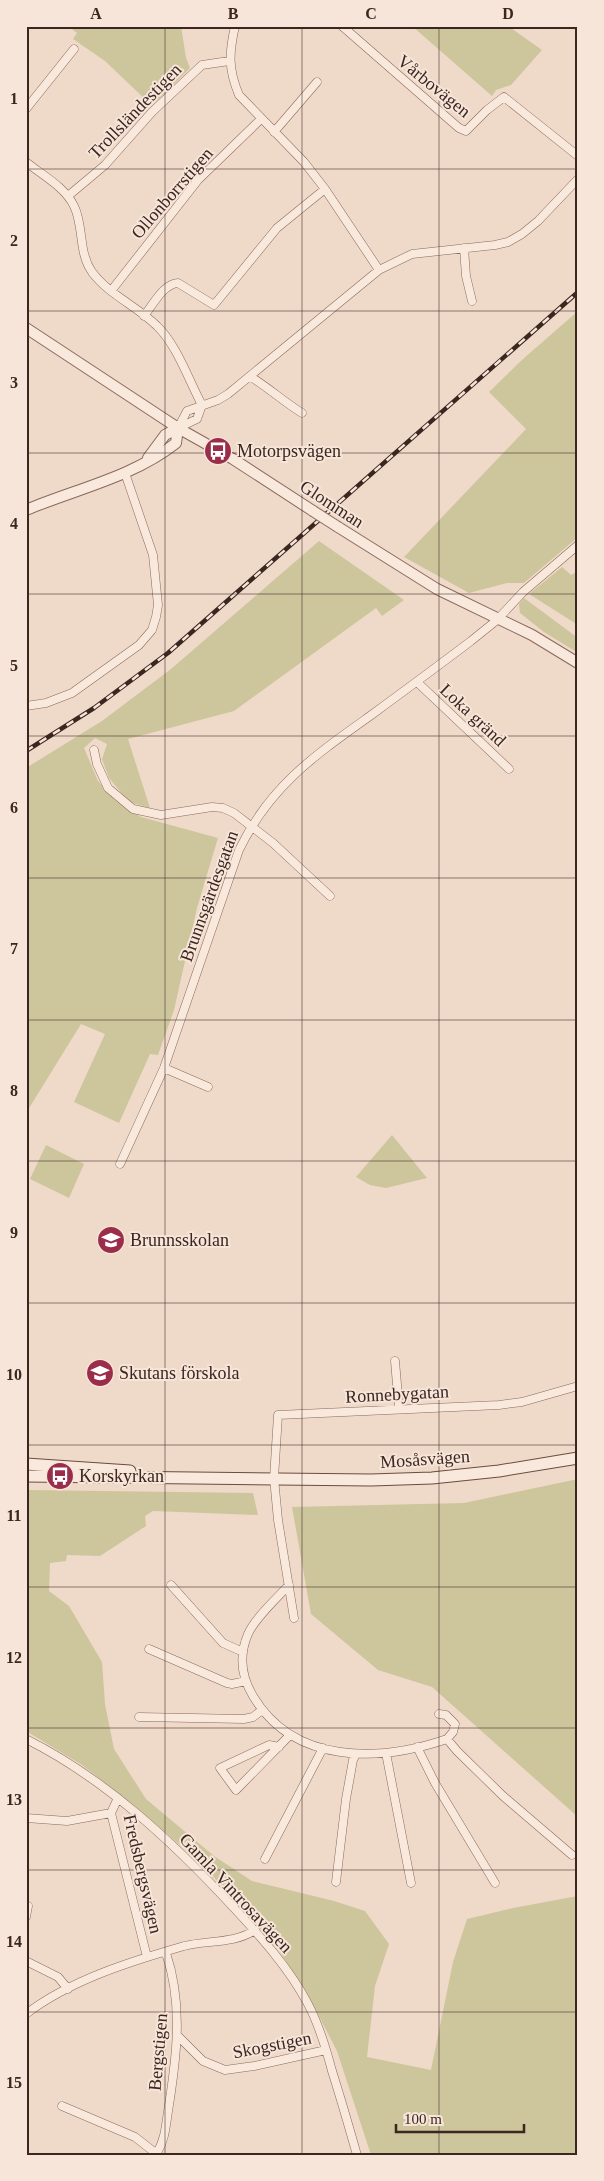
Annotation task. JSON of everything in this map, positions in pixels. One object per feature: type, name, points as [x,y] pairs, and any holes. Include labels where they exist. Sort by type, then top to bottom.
[{"type":"main road","name":"Mosåsvägen","points":[[26,1476],[174,1476],[371,1480],[432,1478],[499,1471],[578,1458]]},
{"type":"main road","name":"Mosåsvägen","points":[[26,1464],[111,1468],[174,1476]]},
{"type":"street","points":[[235,26],[229,61],[239,95],[260,120],[304,162],[325,189],[379,270]]},
{"type":"street","name":"Vårbovägen","points":[[342,26],[459,128],[466,131],[487,110],[504,97],[578,156]]},
{"type":"street","points":[[26,109],[74,49]]},
{"type":"street","name":"Trollsländestigen","points":[[68,196],[104,165],[152,112],[190,75],[202,65],[229,61]]},
{"type":"street","points":[[274,132],[316,82]]},
{"type":"street","name":"Ollonborrstigen","points":[[111,291],[198,180],[260,120]]},
{"type":"street","points":[[26,162],[68,196],[75,207],[86,260],[92,271],[111,291],[168,337],[202,405],[197,419],[165,435],[146,461],[125,473],[26,510]]},
{"type":"street","points":[[178,428],[187,410],[218,400],[251,377],[379,270],[412,254],[508,242],[538,222],[578,179]]},
{"type":"street","points":[[144,316],[166,288],[173,283],[178,283],[214,305],[270,235],[325,189]]},
{"type":"street","points":[[464,248],[466,276],[472,301]]},
{"type":"street","name":"Glomman","points":[[26,328],[178,428],[233,459],[415,577],[497,620],[532,635],[578,663]]},
{"type":"street","points":[[251,377],[278,394],[288,404],[302,413]]},
{"type":"street","points":[[26,706],[46,703],[72,693],[140,645],[152,630],[158,605],[153,555],[125,473]]},
{"type":"street","name":"Brunnsgärdesgatan","points":[[120,1164],[164,1068],[239,850],[251,826],[273,796],[308,761],[417,682],[497,620],[523,592],[578,545]]},
{"type":"street","name":"Loka gränd","points":[[417,682],[509,769]]},
{"type":"street","points":[[94,750],[97,764],[108,788],[133,809],[161,815],[212,807],[223,808],[234,813],[273,843],[330,896]]},
{"type":"street","points":[[164,1068],[208,1087]]},
{"type":"street","points":[[395,1361],[399,1408]]},
{"type":"street","name":"Ronnebygatan","points":[[274,1478],[278,1415],[399,1408],[499,1405],[522,1402],[578,1386]]},
{"type":"street","points":[[274,1478],[278,1520],[294,1618]]},
{"type":"street","points":[[171,1585],[223,1644],[243,1652]]},
{"type":"street","points":[[289,1585],[250,1630],[243,1652],[243,1672],[246,1682],[262,1710],[290,1735],[322,1748],[356,1754],[386,1754],[417,1748],[447,1739],[453,1732],[455,1724],[446,1714],[439,1714]]},
{"type":"street","points":[[149,1649],[227,1683],[246,1682]]},
{"type":"street","points":[[140,1716],[205,1720],[244,1719],[253,1717],[262,1710]]},
{"type":"street","points":[[279,1747],[269,1745],[220,1768],[236,1790],[279,1747],[290,1735]]},
{"type":"street","name":"Gamla Vintrosavägen","points":[[26,1739],[69,1763],[118,1798],[183,1855],[255,1930],[282,1964],[308,2004],[326,2050],[357,2155]]},
{"type":"street","points":[[447,1739],[503,1796],[572,1855]]},
{"type":"street","points":[[265,1859],[322,1748]]},
{"type":"street","points":[[417,1748],[435,1783],[495,1883]]},
{"type":"street","points":[[336,1882],[346,1799],[353,1760],[356,1754]]},
{"type":"street","points":[[386,1754],[411,1882]]},
{"type":"street","name":"Fredsbergsvägen","points":[[118,1798],[111,1813],[147,1956]]},
{"type":"street","points":[[26,1818],[67,1821],[111,1813]]},
{"type":"street","points":[[26,1918],[28,1906]]},
{"type":"street","points":[[26,2014],[68,1989],[107,1971],[147,1956],[166,1953],[185,1946],[238,1939],[245,1937],[255,1930]]},
{"type":"street","name":"Bergstigen","points":[[158,2154],[164,2137],[177,2035],[176,1991],[166,1953]]},
{"type":"street","points":[[26,1961],[58,1977],[68,1989]]},
{"type":"street","name":"Skogstigen","points":[[177,2035],[203,2061],[225,2070],[254,2066],[326,2050]]},
{"type":"street","points":[[62,2106],[122,2130],[158,2154]]},
{"type":"shaded area","points":[[68,26],[181,26],[186,58],[190,68],[156,102],[147,101],[105,61],[73,39],[77,33]]},
{"type":"shaded area","points":[[412,26],[508,26],[542,50],[511,85],[496,90],[492,96]]},
{"type":"shaded area","points":[[578,311],[578,537],[524,583],[507,583],[469,593],[404,557],[526,429],[489,392],[523,359]]},
{"type":"shaded area","points":[[319,541],[404,600],[382,616],[376,608],[234,711],[128,739],[150,808],[129,802],[109,778],[102,759],[107,744],[95,738],[84,748],[98,781],[115,800],[141,817],[218,838],[197,908],[174,1010],[158,1055],[150,1054],[119,1123],[74,1102],[105,1034],[81,1024],[26,1113],[26,768],[102,721],[171,669]]},
{"type":"shaded area","points":[[562,567],[571,575],[578,571],[578,625],[529,594]]},
{"type":"shaded area","points":[[524,598],[578,638],[578,653],[544,632],[520,613],[519,604]]},
{"type":"shaded area","points":[[392,1135],[427,1178],[386,1188],[370,1185],[356,1177]]},
{"type":"shaded area","points":[[46,1145],[84,1164],[69,1198],[30,1179]]},
{"type":"shaded area","points":[[578,1479],[578,1817],[432,1687],[378,1670],[311,1614],[292,1507],[464,1503]]},
{"type":"shaded area","points":[[27,1490],[253,1493],[258,1515],[153,1511],[145,1516],[146,1526],[100,1556],[67,1555],[66,1561],[50,1563],[49,1591],[69,1606],[102,1662],[105,1704],[114,1749],[146,1799],[214,1856],[252,1881],[334,1901],[365,1911],[389,1944],[375,1986],[367,2057],[431,2070],[453,1962],[467,1919],[578,1896],[578,2155],[371,2155],[337,2051],[309,1997],[280,1952],[203,1865],[136,1807],[82,1765],[26,1731]]},
{"type":"railway","points":[[26,751],[94,708],[168,653],[578,292]]},
{"type":"place","name":"Motorpsvägen","points":[[218,451]]},
{"type":"place","name":"Brunnsskolan","points":[[111,1240]]},
{"type":"place","name":"Skutans förskola","points":[[100,1373]]},
{"type":"place","name":"Korskyrkan","points":[[60,1476]]}]
